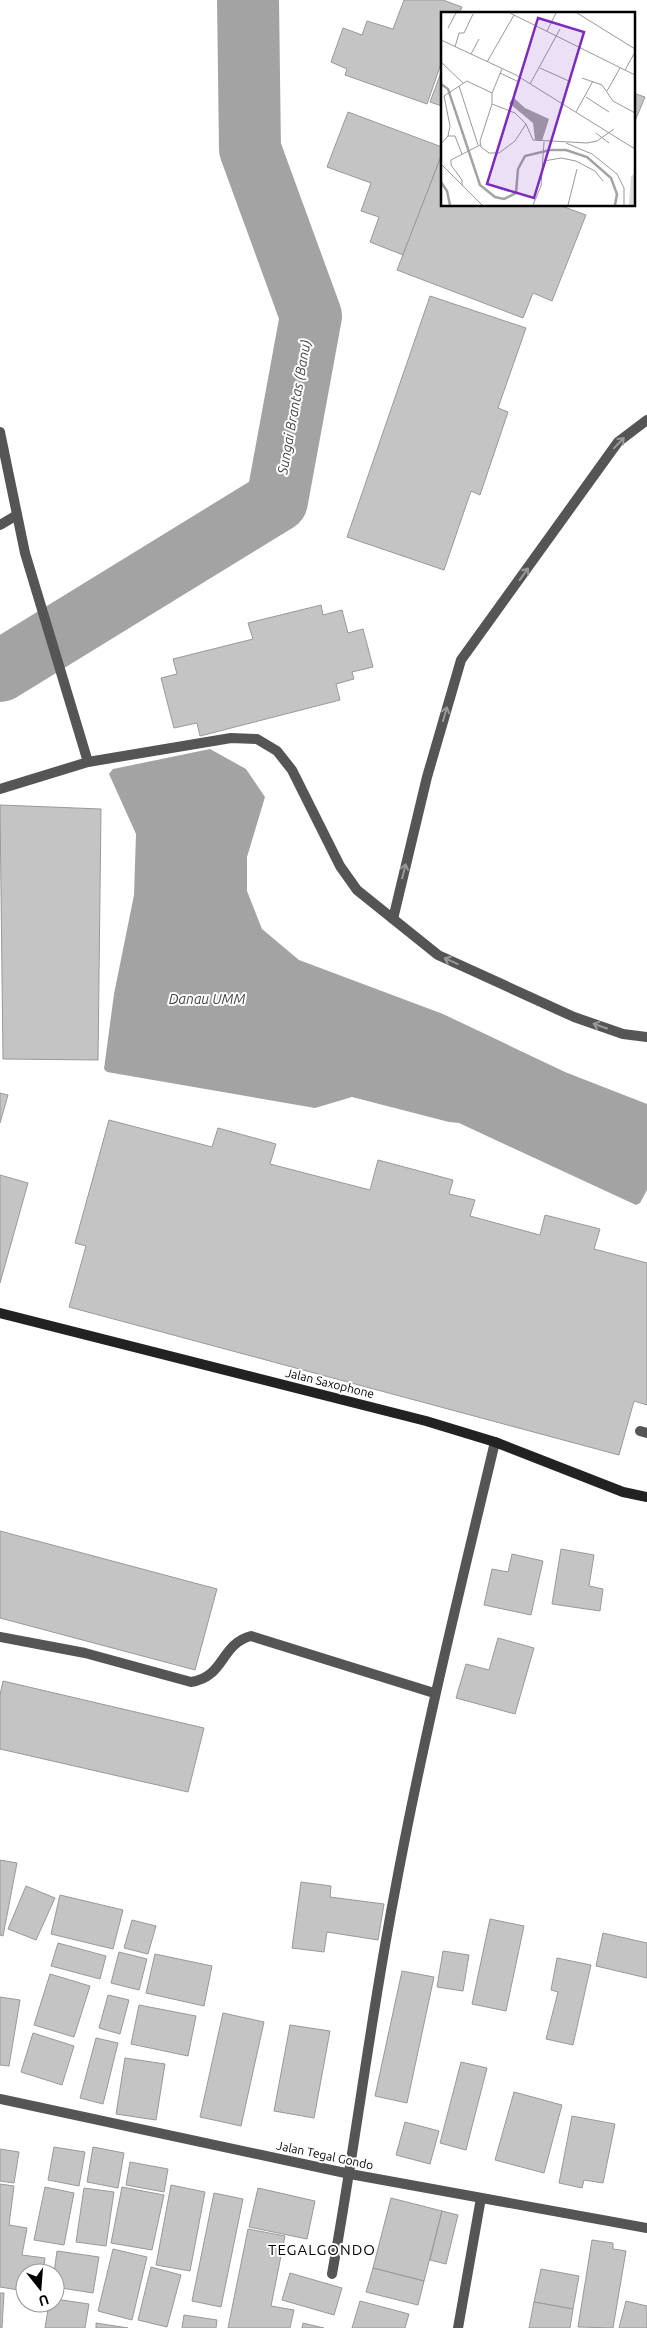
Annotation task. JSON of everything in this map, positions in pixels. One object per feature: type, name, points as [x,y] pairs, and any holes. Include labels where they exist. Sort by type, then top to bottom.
[{"type":"main road","name":"Jalan Saxophone","points":[[0,1314],[340,1398],[495,1442],[623,1492],[647,1497]]},
{"type":"street","points":[[393,918],[427,777],[461,660],[618,442],[647,420]]},
{"type":"street","points":[[0,432],[25,553],[88,762]]},
{"type":"street","points":[[0,525],[17,515]]},
{"type":"street","points":[[0,789],[88,762],[231,738],[257,739],[277,751],[292,770],[340,866],[357,890],[438,954],[574,1017],[623,1034],[647,1037]]},
{"type":"street","points":[[332,2274],[350,2174],[393,1898],[434,1693],[495,1442]]},
{"type":"street","points":[[0,1637],[85,1653],[191,1682],[204,1680],[214,1671],[234,1644],[251,1636],[434,1693]]},
{"type":"street","name":"Jalan Tegal Gondo","points":[[0,2099],[350,2174],[647,2228]]},
{"type":"street","points":[[458,2328],[481,2198]]},
{"type":"water","name":"Danau UMM","points":[[210,749],[246,769],[265,797],[247,857],[247,891],[262,929],[299,960],[443,1014],[565,1072],[647,1104],[647,1190],[640,1203],[636,1205],[459,1123],[352,1097],[315,1108],[107,1072],[104,1069],[114,994],[134,895],[136,834],[109,774],[113,769]]},
{"type":"building","points":[[404,0],[443,0],[462,7],[460,12],[441,12],[441,64],[427,104],[345,75],[347,69],[331,62],[343,28],[362,35],[367,21],[393,29]]},
{"type":"building","points":[[441,73],[441,106],[430,102]]},
{"type":"building","points":[[634,93],[645,97],[634,124]]},
{"type":"building","points":[[348,112],[441,147],[441,157],[403,255],[370,242],[379,217],[361,211],[371,183],[327,167]]},
{"type":"building","points":[[441,157],[441,206],[562,206],[586,215],[552,301],[533,293],[523,318],[397,270]]},
{"type":"building","points":[[430,296],[526,328],[498,408],[508,412],[480,495],[471,491],[444,570],[347,537]]},
{"type":"building","points":[[321,605],[323,615],[342,610],[348,633],[363,629],[373,667],[352,672],[354,679],[336,684],[340,700],[200,736],[197,723],[174,728],[161,678],[177,674],[173,659],[253,639],[248,623]]},
{"type":"building","points":[[0,805],[101,809],[98,1060],[3,1059]]},
{"type":"building","points":[[0,1093],[8,1095],[0,1123]]},
{"type":"building","points":[[109,1120],[212,1147],[218,1128],[276,1144],[270,1164],[370,1190],[378,1160],[453,1180],[449,1194],[475,1200],[470,1216],[540,1235],[545,1215],[600,1229],[594,1249],[647,1263],[647,1405],[634,1401],[619,1455],[69,1307],[86,1246],[75,1243]]},
{"type":"building","points":[[0,1175],[28,1183],[0,1283]]},
{"type":"building","points":[[0,1531],[217,1589],[195,1670],[0,1618]]},
{"type":"building","points":[[561,1549],[594,1555],[589,1586],[603,1589],[600,1611],[552,1604]]},
{"type":"building","points":[[512,1554],[543,1561],[531,1615],[484,1605],[492,1569],[508,1572]]},
{"type":"building","points":[[498,1638],[534,1648],[515,1714],[456,1698],[466,1664],[489,1670]]},
{"type":"building","points":[[3,1681],[204,1728],[188,1792],[0,1749],[0,1695]]},
{"type":"building","points":[[0,1860],[17,1863],[3,1936],[0,1935]]},
{"type":"building","points":[[301,1882],[331,1886],[330,1897],[384,1904],[378,1940],[327,1932],[324,1952],[292,1948]]},
{"type":"building","points":[[26,1886],[55,1898],[36,1940],[8,1929]]},
{"type":"building","points":[[60,1895],[123,1910],[113,1949],[51,1934]]},
{"type":"building","points":[[490,1919],[524,1926],[506,2011],[472,2004]]},
{"type":"building","points":[[132,1920],[156,1926],[148,1954],[124,1948]]},
{"type":"building","points":[[603,1933],[647,1943],[647,1978],[596,1966]]},
{"type":"building","points":[[58,1943],[106,1956],[100,1979],[51,1966]]},
{"type":"building","points":[[443,1951],[469,1955],[463,1991],[437,1987]]},
{"type":"building","points":[[119,1952],[147,1959],[139,1990],[111,1983]]},
{"type":"building","points":[[155,1954],[212,1966],[204,2006],[146,1993]]},
{"type":"building","points":[[557,1958],[591,1965],[573,2045],[546,2039],[558,1992],[551,1990]]},
{"type":"building","points":[[402,1971],[434,1977],[407,2103],[375,2096]]},
{"type":"building","points":[[50,1974],[90,1986],[74,2037],[34,2025]]},
{"type":"building","points":[[108,1995],[129,2000],[120,2034],[99,2028]]},
{"type":"building","points":[[0,1997],[20,2000],[9,2066],[0,2065]]},
{"type":"building","points":[[139,2005],[196,2016],[188,2056],[131,2044]]},
{"type":"building","points":[[223,2013],[264,2022],[241,2126],[200,2117]]},
{"type":"building","points":[[290,2025],[330,2031],[314,2118],[274,2111]]},
{"type":"building","points":[[33,2033],[74,2046],[62,2085],[21,2072]]},
{"type":"building","points":[[96,2038],[118,2043],[103,2104],[80,2098]]},
{"type":"building","points":[[125,2058],[165,2064],[156,2120],[116,2114]]},
{"type":"building","points":[[461,2062],[487,2068],[466,2150],[440,2143]]},
{"type":"building","points":[[514,2092],[562,2105],[544,2173],[495,2160]]},
{"type":"building","points":[[572,2116],[615,2124],[603,2183],[584,2180],[582,2188],[559,2183]]},
{"type":"building","points":[[405,2122],[439,2131],[430,2164],[396,2155]]},
{"type":"building","points":[[54,2147],[85,2152],[79,2186],[48,2180]]},
{"type":"building","points":[[93,2147],[124,2153],[118,2188],[87,2182]]},
{"type":"building","points":[[0,2149],[19,2152],[14,2183],[0,2181]]},
{"type":"building","points":[[130,2162],[168,2169],[164,2192],[126,2185]]},
{"type":"building","points":[[0,2184],[14,2186],[9,2225],[27,2228],[22,2255],[45,2258],[44,2263],[15,2263],[15,2289],[0,2287]]},
{"type":"building","points":[[171,2185],[205,2192],[190,2271],[156,2265]]},
{"type":"building","points":[[45,2187],[74,2193],[64,2245],[34,2240]]},
{"type":"building","points":[[122,2187],[164,2195],[152,2250],[111,2243]]},
{"type":"building","points":[[84,2188],[114,2192],[106,2246],[76,2242]]},
{"type":"building","points":[[258,2188],[315,2201],[307,2239],[249,2227]]},
{"type":"building","points":[[214,2193],[243,2199],[221,2307],[192,2301]]},
{"type":"building","points":[[391,2198],[442,2211],[424,2281],[373,2268]]},
{"type":"building","points":[[442,2211],[458,2215],[446,2264],[430,2260]]},
{"type":"building","points":[[248,2229],[285,2236],[271,2306],[294,2310],[290,2328],[228,2328]]},
{"type":"building","points":[[592,2240],[613,2243],[613,2249],[626,2251],[613,2328],[578,2327]]},
{"type":"building","points":[[113,2249],[147,2257],[132,2320],[98,2311]]},
{"type":"building","points":[[57,2251],[99,2257],[93,2293],[65,2289],[65,2263],[55,2263]]},
{"type":"building","points":[[151,2267],[181,2275],[167,2327],[138,2320]]},
{"type":"building","points":[[373,2268],[424,2281],[418,2305],[366,2292]]},
{"type":"building","points":[[541,2269],[579,2276],[573,2309],[534,2302]]},
{"type":"building","points":[[290,2273],[342,2288],[334,2315],[282,2300]]},
{"type":"building","points":[[0,2293],[4,2293],[2,2328],[0,2328]]},
{"type":"building","points":[[65,2300],[89,2304],[85,2328],[45,2328],[47,2313],[65,2313]]},
{"type":"building","points":[[360,2301],[409,2314],[405,2328],[352,2328]]},
{"type":"building","points":[[626,2301],[647,2306],[647,2328],[619,2328]]},
{"type":"building","points":[[534,2302],[573,2309],[570,2328],[529,2328]]},
{"type":"building","points":[[184,2315],[217,2320],[216,2328],[182,2328]]},
{"type":"building","points":[[96,2323],[128,2328],[96,2328]]},
{"type":"building","points":[[303,2323],[324,2328],[302,2328]]},
{"type":"waterway","name":"Sungai Brantas (Banu)","points":[[0,671],[277,501],[311,316],[250,149],[248,0]]},
{"type":"district","name":"TEGALGONDO","points":[[322,2249]]}]
